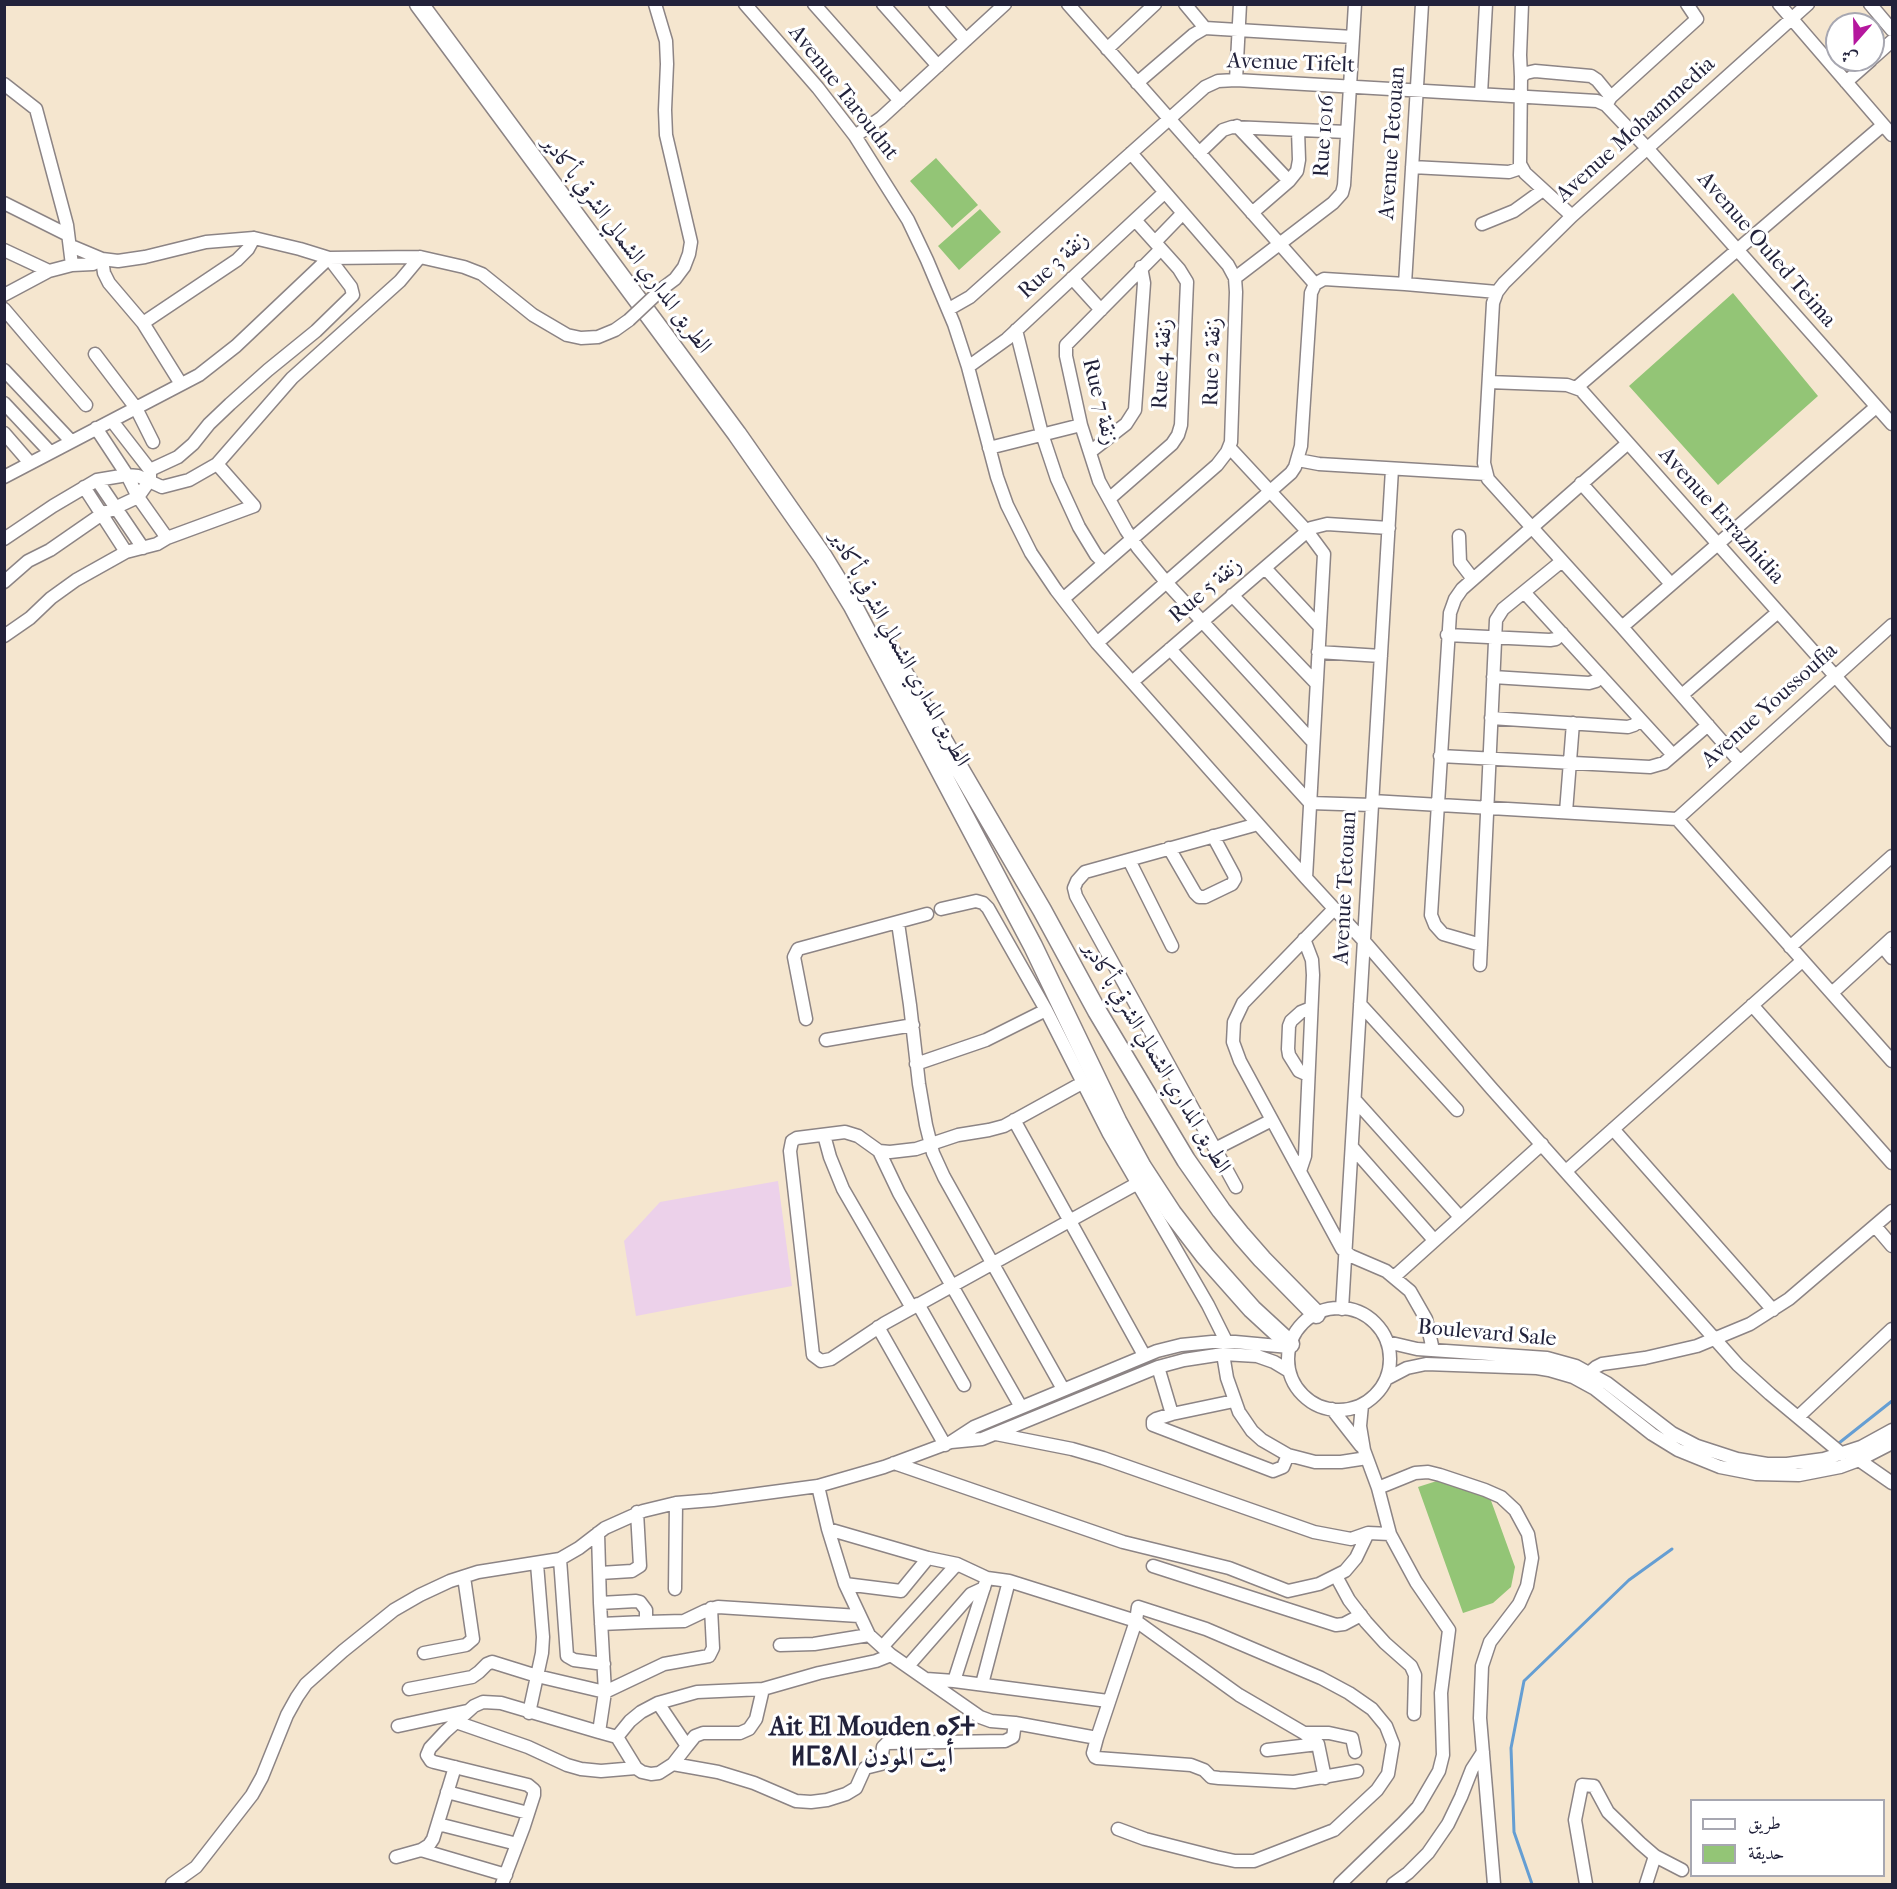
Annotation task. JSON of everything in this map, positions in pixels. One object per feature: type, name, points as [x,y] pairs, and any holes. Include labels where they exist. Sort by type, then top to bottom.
[{"type":"highway","name":"الطريق المداري الشمالي الشرقي بأكادير","points":[[419,4],[737,434],[823,557],[857,615],[1033,946],[1117,1121],[1142,1167],[1172,1213],[1205,1256],[1289,1345]]},
{"type":"highway","name":"الطريق المداري الشمالي الشرقي بأكادير","points":[[435,4],[815,524],[857,592],[1042,910],[1097,1011],[1186,1160],[1241,1235],[1316,1314]]},
{"type":"street","points":[[4,203],[102,259],[118,261],[206,242],[254,238],[329,258],[420,256],[482,274],[540,319],[561,332],[574,337],[598,337],[615,330],[629,320],[675,279],[684,267],[689,254],[691,242],[666,135],[666,41],[655,4]]},
{"type":"street","name":"Avenue Taroudnt","points":[[745,4],[818,88],[855,136],[908,220],[949,309],[1007,505],[1031,553],[1063,599],[1097,643],[1715,1339],[1754,1381],[1842,1454]]},
{"type":"street","points":[[814,4],[900,100]]},
{"type":"street","points":[[883,4],[938,66]]},
{"type":"street","points":[[935,4],[966,40]]},
{"type":"street","points":[[1107,49],[1155,4]]},
{"type":"street","points":[[1185,4],[1205,28]]},
{"type":"street","points":[[1236,80],[1240,4]]},
{"type":"street","name":"Rue 1016","points":[[1280,245],[1339,197],[1344,185],[1355,4]]},
{"type":"street","name":"Avenue Tetouan","points":[[1405,284],[1422,4]]},
{"type":"street","points":[[1481,94],[1486,4]]},
{"type":"street","points":[[1522,4],[1519,159],[1521,168],[1572,216]]},
{"type":"street","points":[[1609,101],[1697,19],[1687,4]]},
{"type":"street","points":[[1779,4],[1893,135]]},
{"type":"street","name":"Avenue Mohammedia","points":[[1497,292],[1572,216],[1808,4]]},
{"type":"street","points":[[1870,4],[1893,30]]},
{"type":"street","points":[[855,136],[881,118],[1004,5]]},
{"type":"street","points":[[1073,6],[1107,49],[1315,284]]},
{"type":"street","points":[[1137,82],[1193,34],[1205,28],[1353,37]]},
{"type":"street","name":"Avenue Ouled Teima","points":[[1521,78],[1526,73],[1535,71],[1587,75],[1597,80],[1609,101],[1647,148],[1893,424]]},
{"type":"street","points":[[1846,82],[1857,72]]},
{"type":"street","name":"Avenue Tifelt","points":[[949,309],[970,297],[1209,84],[1236,80],[1609,101]]},
{"type":"street","points":[[4,84],[36,109],[62,203],[72,265]]},
{"type":"street","points":[[1489,382],[1576,388],[1883,125]]},
{"type":"street","points":[[1237,126],[1289,181]]},
{"type":"street","points":[[1199,153],[1229,127],[1347,132]]},
{"type":"street","points":[[1252,213],[1295,175],[1299,166],[1298,130]]},
{"type":"street","points":[[1131,153],[1227,265],[1235,278],[1280,245]]},
{"type":"street","points":[[1412,167],[1509,172],[1521,168]]},
{"type":"street","points":[[1482,224],[1514,210],[1543,190]]},
{"type":"street","name":"Rue 3 زنقة","points":[[968,367],[992,351],[1016,330],[1165,192]]},
{"type":"street","name":"Rue 7 زنقة","points":[[1166,582],[1132,539],[1099,481],[1081,425],[1065,348],[1068,342],[1141,267],[1183,213]]},
{"type":"street","name":"Rue 4 زنقة","points":[[1109,499],[1172,444],[1181,425],[1188,285],[1183,273],[1135,220]]},
{"type":"street","points":[[143,323],[237,260],[248,249],[254,238]]},
{"type":"street","points":[[4,250],[50,271]]},
{"type":"street","points":[[112,421],[150,475],[162,487],[180,483],[198,475],[217,464],[292,378],[400,281],[420,256]]},
{"type":"street","points":[[4,477],[212,366],[329,258]]},
{"type":"street","points":[[4,539],[97,480],[127,475],[150,475],[194,444],[209,424],[316,331],[353,295],[351,287],[329,258]]},
{"type":"street","points":[[4,295],[50,271],[72,265],[93,264],[102,259]]},
{"type":"street","points":[[102,259],[104,273],[109,283],[143,323],[181,384]]},
{"type":"street","points":[[1090,452],[1126,424],[1135,410],[1144,283],[1141,267]]},
{"type":"street","points":[[1072,278],[1101,310]]},
{"type":"street","name":"Rue 2 زنقة","points":[[1229,447],[1232,436],[1235,278]]},
{"type":"street","points":[[1097,643],[1291,473],[1302,446],[1311,293],[1315,284],[1324,279],[1497,292],[1493,303],[1484,463],[1491,484],[1622,627],[1740,762]]},
{"type":"street","points":[[4,309],[86,405]]},
{"type":"street","points":[[1016,330],[1042,434],[1057,479],[1071,513],[1104,563]]},
{"type":"street","points":[[95,354],[136,408],[153,442]]},
{"type":"street","points":[[4,370],[71,441]]},
{"type":"street","name":"Avenue Errazhidia","points":[[1576,388],[1585,394],[1893,740]]},
{"type":"street","points":[[4,403],[50,452]]},
{"type":"street","points":[[1622,627],[1876,406]]},
{"type":"street","points":[[989,448],[1081,425]]},
{"type":"street","points":[[96,428],[166,538]]},
{"type":"street","points":[[4,433],[30,462]]},
{"type":"street","points":[[1481,945],[1443,934],[1437,928],[1431,915],[1448,620],[1452,606],[1462,589],[1628,443]]},
{"type":"street","points":[[1063,599],[1221,461],[1229,447],[1307,531],[1322,549],[1325,558],[1319,626],[1306,878]]},
{"type":"street","points":[[1298,460],[1313,464],[1486,474]]},
{"type":"street","points":[[4,636],[76,580],[126,552],[157,544],[166,538],[254,506],[217,464]]},
{"type":"street","name":"Avenue Tetouan","points":[[1342,1309],[1392,469]]},
{"type":"street","points":[[4,582],[28,561],[50,550],[102,514],[138,497],[150,475]]},
{"type":"street","points":[[97,480],[143,548]]},
{"type":"street","points":[[1581,483],[1671,584]]},
{"type":"street","points":[[84,487],[126,552]]},
{"type":"street","points":[[1307,531],[1327,524],[1389,528]]},
{"type":"street","name":"Rue 5 زنقة","points":[[1132,682],[1307,531]]},
{"type":"street","points":[[1459,536],[1460,562],[1473,579]]},
{"type":"street","points":[[1480,965],[1497,620],[1500,612],[1562,561]]},
{"type":"street","points":[[1265,568],[1319,626]]},
{"type":"street","points":[[1166,582],[1313,742]]},
{"type":"street","points":[[1524,592],[1673,755]]},
{"type":"street","points":[[1232,596],[1316,683]]},
{"type":"street","points":[[1682,695],[1778,612]]},
{"type":"street","name":"Avenue Youssoufia","points":[[1677,819],[1893,625]]},
{"type":"street","points":[[1448,635],[1550,640],[1556,639],[1562,633]]},
{"type":"street","points":[[1170,650],[1310,803],[1438,804],[1677,819],[1893,1061]]},
{"type":"street","points":[[1318,652],[1381,656]]},
{"type":"street","points":[[1493,677],[1589,683],[1596,681],[1600,676]]},
{"type":"street","points":[[1491,718],[1628,727],[1641,720]]},
{"type":"street","points":[[1566,812],[1573,723]]},
{"type":"street","points":[[1440,756],[1650,767],[1660,765],[1708,725]]},
{"type":"street","points":[[1236,1187],[1075,892],[1077,880],[1085,872],[1258,824]]},
{"type":"street","points":[[1169,849],[1195,893],[1199,897],[1205,897],[1232,884],[1235,879],[1213,836]]},
{"type":"street","points":[[1790,947],[1893,856]]},
{"type":"street","points":[[1129,860],[1172,946]]},
{"type":"street","points":[[940,909],[976,901],[986,905],[1046,1010],[1109,1134],[1208,1305],[1226,1341]]},
{"type":"street","points":[[1334,909],[1243,1003],[1232,1028],[1233,1042],[1236,1055],[1346,1253],[1394,1277],[1410,1291],[1429,1329],[1433,1350]]},
{"type":"street","points":[[806,1019],[794,957],[798,949],[927,914]]},
{"type":"street","points":[[898,923],[913,1025],[916,1064],[931,1145],[944,1177],[1062,1389]]},
{"type":"street","points":[[1300,1171],[1305,1156],[1313,967],[1304,939]]},
{"type":"street","points":[[1832,993],[1888,942],[1893,958]]},
{"type":"street","points":[[1566,1171],[1802,961]]},
{"type":"street","points":[[1360,1004],[1457,1110]]},
{"type":"street","points":[[1752,1005],[1893,1162]]},
{"type":"street","points":[[1308,1075],[1299,1071],[1289,1055],[1289,1026],[1301,1012],[1311,1008]]},
{"type":"street","points":[[916,1064],[986,1041],[1046,1010]]},
{"type":"street","points":[[826,1040],[913,1025]]},
{"type":"street","points":[[879,1151],[916,1149],[964,1133],[998,1128],[1082,1083]]},
{"type":"street","points":[[1355,1100],[1460,1217]]},
{"type":"street","points":[[1014,1120],[1144,1355]]},
{"type":"street","points":[[1215,1149],[1272,1120]]},
{"type":"street","points":[[1613,1129],[1773,1310]]},
{"type":"street","points":[[1021,1407],[952,1286],[899,1193],[879,1151],[855,1134],[845,1132],[797,1138],[792,1142],[790,1147],[813,1355],[821,1361],[828,1360],[850,1348],[878,1327],[915,1306],[952,1286],[1071,1222],[1138,1183]]},
{"type":"street","points":[[824,1135],[843,1189],[964,1386]]},
{"type":"street","points":[[1394,1277],[1542,1144]]},
{"type":"street","points":[[1352,1147],[1434,1240]]},
{"type":"street","points":[[1590,1372],[1602,1364],[1665,1354],[1715,1339],[1750,1324],[1773,1310],[1893,1211]]},
{"type":"street","points":[[1875,1226],[1893,1246]]},
{"type":"street","points":[[1333,1309],[1352,1310],[1370,1319],[1387,1342],[1390,1361],[1386,1379],[1376,1394],[1362,1405],[1342,1410],[1320,1406],[1300,1393],[1293,1383],[1289,1371],[1289,1345],[1300,1326],[1316,1314],[1333,1309]]},
{"type":"street","points":[[878,1327],[948,1443]]},
{"type":"street","points":[[1798,1417],[1893,1329]]},
{"type":"street","points":[[172,1884],[196,1867],[252,1795],[269,1761],[287,1715],[306,1684],[394,1610],[420,1595],[464,1577],[503,1567],[560,1559],[598,1533],[637,1512],[676,1503],[818,1486],[894,1463],[948,1443],[974,1427],[1144,1355],[1181,1345],[1226,1341],[1289,1345]]},
{"type":"street","name":"Boulevard Sale","points":[[1387,1342],[1417,1349],[1547,1358],[1569,1363],[1590,1372],[1607,1383],[1672,1433],[1710,1451],[1737,1459],[1767,1464],[1805,1462],[1842,1454],[1893,1430]]},
{"type":"street","points":[[1417,1349],[1415,1356],[1418,1366]]},
{"type":"street","points":[[948,1443],[982,1439],[1158,1367],[1194,1358],[1223,1354],[1257,1356],[1289,1371]]},
{"type":"street","points":[[1223,1354],[1227,1378],[1242,1417],[1252,1431],[1270,1446],[1306,1461],[1328,1463],[1365,1454]]},
{"type":"street","points":[[1386,1379],[1400,1371],[1435,1364],[1537,1368],[1561,1373],[1595,1389],[1652,1434],[1678,1450],[1706,1463],[1735,1471],[1777,1475],[1840,1467],[1859,1461],[1893,1443]]},
{"type":"street","points":[[1158,1367],[1172,1414]]},
{"type":"street","points":[[1234,1401],[1172,1414],[1156,1419],[1153,1425],[1273,1471],[1283,1467],[1288,1455]]},
{"type":"street","points":[[1340,1884],[1418,1806],[1439,1771],[1443,1755],[1441,1693],[1449,1630],[1416,1582],[1390,1534],[1378,1488],[1365,1454],[1360,1426],[1362,1405]]},
{"type":"street","points":[[1332,1409],[1365,1454]]},
{"type":"street","points":[[974,1427],[976,1436],[982,1439]]},
{"type":"street","points":[[996,1434],[1103,1458],[1314,1532],[1351,1539],[1368,1533],[1390,1534]]},
{"type":"street","points":[[1859,1461],[1893,1484]]},
{"type":"street","points":[[894,1463],[1123,1542],[1229,1568],[1288,1592],[1319,1584],[1345,1571],[1356,1558],[1368,1533]]},
{"type":"street","points":[[1378,1488],[1415,1473],[1428,1472],[1440,1475],[1501,1497],[1515,1510],[1528,1534],[1532,1558],[1527,1586],[1519,1604],[1490,1642],[1482,1666],[1480,1718],[1494,1884]]},
{"type":"street","points":[[818,1486],[845,1584],[869,1635],[887,1651],[980,1717],[991,1721],[1015,1723],[1097,1738]]},
{"type":"street","points":[[675,1589],[676,1503]]},
{"type":"street","points":[[600,1573],[632,1571],[640,1566],[637,1512]]},
{"type":"street","points":[[828,1529],[928,1558],[957,1564],[985,1583]]},
{"type":"street","points":[[598,1533],[605,1692],[599,1732]]},
{"type":"street","points":[[845,1584],[901,1591],[928,1558]]},
{"type":"street","points":[[560,1559],[567,1656],[574,1660],[604,1664]]},
{"type":"street","points":[[529,1713],[543,1637],[537,1564]]},
{"type":"street","points":[[617,1737],[630,1721],[658,1703],[697,1692],[763,1689],[819,1672],[876,1661],[887,1651],[957,1564]]},
{"type":"street","points":[[1153,1566],[1336,1626],[1361,1614]]},
{"type":"street","points":[[1336,1576],[1349,1600],[1385,1643],[1411,1666],[1415,1675],[1414,1714]]},
{"type":"street","points":[[424,1653],[466,1646],[473,1639],[464,1577]]},
{"type":"street","points":[[982,1684],[1010,1581]]},
{"type":"street","points":[[908,1666],[971,1594],[985,1583],[1010,1581],[1136,1621],[1239,1695],[1304,1733],[1318,1744],[1325,1778]]},
{"type":"street","points":[[954,1681],[985,1583]]},
{"type":"street","points":[[600,1603],[640,1602],[646,1610],[646,1623]]},
{"type":"street","points":[[601,1623],[684,1621],[718,1607],[859,1616]]},
{"type":"street","points":[[1118,1829],[1144,1839],[1216,1857],[1235,1861],[1254,1861],[1334,1830],[1377,1790],[1388,1774],[1393,1744],[1386,1726],[1372,1709],[1321,1678],[1206,1629],[1138,1607],[1136,1621],[1097,1738],[1093,1753],[1097,1758],[1191,1765],[1204,1770],[1211,1777],[1219,1778],[1293,1782],[1357,1771]]},
{"type":"street","points":[[409,1689],[472,1677],[489,1663],[497,1663],[537,1676],[605,1692],[664,1664],[709,1656],[713,1648],[711,1608]]},
{"type":"street","points":[[780,1645],[814,1644],[869,1635]]},
{"type":"street","points":[[925,1679],[982,1684],[1108,1701]]},
{"type":"street","points":[[456,1722],[528,1747],[581,1769],[601,1771],[636,1768],[651,1774],[659,1773],[673,1764],[696,1736],[703,1733],[740,1733],[749,1729],[756,1719],[763,1689]]},
{"type":"street","points":[[421,1850],[504,1880],[535,1792],[532,1787],[431,1761],[427,1755],[435,1742],[479,1703],[489,1701],[501,1703],[617,1737],[636,1768]]},
{"type":"street","points":[[658,1703],[687,1746]]},
{"type":"street","points":[[398,1726],[469,1711]]},
{"type":"street","points":[[673,1764],[718,1772],[754,1783],[796,1801],[819,1802],[846,1794],[856,1788],[865,1768],[880,1764],[883,1747],[887,1743],[1005,1741],[1013,1737],[1015,1723]]},
{"type":"street","points":[[1304,1733],[1329,1733],[1352,1738],[1355,1752]]},
{"type":"street","points":[[1268,1750],[1318,1744]]},
{"type":"street","points":[[1393,1884],[1428,1853],[1448,1824],[1472,1769],[1483,1752]]},
{"type":"street","points":[[396,1857],[421,1850],[433,1839],[455,1767]]},
{"type":"street","points":[[1586,1884],[1575,1820],[1582,1785],[1594,1786],[1608,1812],[1655,1856],[1682,1870]]},
{"type":"street","points":[[447,1792],[528,1814]]},
{"type":"street","points":[[438,1824],[518,1844]]},
{"type":"street","points":[[1646,1884],[1655,1856]]},
{"type":"shaded area","points":[[778,1181],[792,1286],[636,1316],[624,1241],[660,1202]]},
{"type":"green space","points":[[936,158],[978,205],[952,228],[910,181]]},
{"type":"green space","points":[[980,209],[1001,232],[959,270],[938,246]]},
{"type":"green space","points":[[1733,293],[1818,396],[1718,485],[1629,386]]},
{"type":"green space","points":[[1443,1479],[1489,1495],[1515,1567],[1511,1587],[1493,1603],[1463,1613],[1418,1487]]},
{"type":"waterway","points":[[1839,1443],[1892,1401]]},
{"type":"waterway","points":[[1532,1884],[1514,1832],[1511,1748],[1524,1681],[1629,1580],[1672,1549]]},
{"type":"district","name":"Ait El Mouden ⴰⵢⵜ ⵍⵎⵓⴷⵏ أيت المودن","points":[[872,1744]]}]
